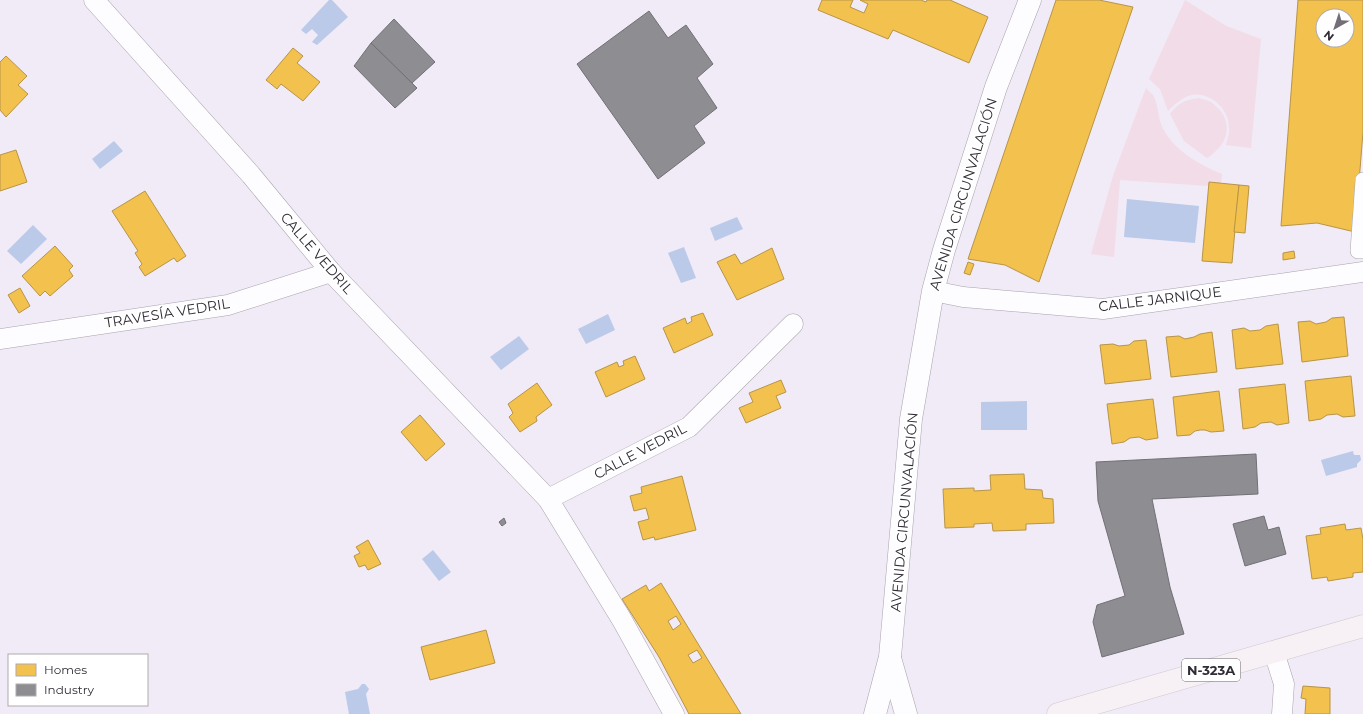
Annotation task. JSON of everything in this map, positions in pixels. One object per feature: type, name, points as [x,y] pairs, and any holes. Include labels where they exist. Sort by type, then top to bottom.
[{"type":"main road","name":"N-323A","points":[[1058,714],[1363,626]]},
{"type":"street","name":"CALLE VEDRIL","points":[[94,0],[251,175],[331,272],[548,499],[622,620],[674,714]]},
{"type":"street","name":"AVENIDA CIRCUNVALACIÓN","points":[[890,657],[911,419],[933,291],[944,250],[996,87],[1030,0]]},
{"type":"street","points":[[1363,180],[1358,251],[1363,251]]},
{"type":"street","name":"TRAVESÍA VEDRIL","points":[[0,339],[228,305],[331,272]]},
{"type":"street","name":"CALLE JARNIQUE","points":[[933,291],[963,297],[1103,309],[1363,272]]},
{"type":"street","name":"CALLE VEDRIL","points":[[548,499],[689,427],[793,324]]},
{"type":"street","points":[[1274,652],[1284,684],[1282,714]]},
{"type":"street","points":[[875,714],[890,657]]},
{"type":"street","points":[[890,657],[906,714]]},
{"type":"shaded area","points":[[1185,0],[1226,26],[1261,39],[1251,148],[1226,145],[1229,132],[1228,120],[1226,113],[1217,102],[1211,98],[1198,94],[1191,95],[1175,104],[1168,111],[1160,89],[1149,79]]},
{"type":"shaded area","points":[[1146,88],[1154,97],[1161,124],[1171,141],[1195,161],[1222,174],[1221,183],[1209,186],[1120,180],[1114,257],[1091,254],[1113,176]]},
{"type":"shaded area","points":[[1199,98],[1211,102],[1217,107],[1222,113],[1227,126],[1227,132],[1222,144],[1207,158],[1184,141],[1170,114],[1182,103]]},
{"type":"water","points":[[329,0],[332,0],[348,17],[317,45],[312,42],[318,35],[312,29],[306,34],[301,30]]},
{"type":"water","points":[[114,141],[123,151],[100,169],[92,159]]},
{"type":"water","points":[[1127,199],[1199,206],[1195,243],[1124,237]]},
{"type":"water","points":[[737,217],[743,229],[715,241],[710,228]]},
{"type":"water","points":[[33,225],[47,239],[21,264],[7,251]]},
{"type":"water","points":[[684,247],[696,278],[681,283],[668,253]]},
{"type":"water","points":[[608,314],[615,330],[586,344],[578,329]]},
{"type":"water","points":[[519,336],[529,349],[501,370],[490,357]]},
{"type":"water","points":[[1027,401],[1027,430],[981,430],[981,402]]},
{"type":"water","points":[[1353,451],[1354,455],[1360,455],[1361,460],[1357,464],[1357,467],[1326,476],[1321,460]]},
{"type":"water","points":[[433,550],[451,572],[439,581],[422,559]]},
{"type":"water","points":[[362,684],[365,684],[369,689],[366,694],[370,714],[349,714],[345,692],[358,689]]},
{"type":"building: Homes","points":[[822,0],[853,0],[850,7],[864,13],[868,4],[860,0],[921,0],[926,2],[927,0],[950,0],[988,17],[969,63],[893,30],[888,39],[818,10]]},
{"type":"building: Homes","points":[[1056,0],[1099,0],[1133,7],[1039,282],[1005,265],[968,259]]},
{"type":"building: Homes","points":[[1298,0],[1363,0],[1363,132],[1355,232],[1317,223],[1281,226]]},
{"type":"building: Homes","points":[[293,48],[303,56],[297,63],[320,82],[303,101],[281,84],[277,89],[266,80]]},
{"type":"building: Homes","points":[[6,56],[27,76],[18,85],[28,94],[6,117],[0,110],[0,62]]},
{"type":"building: Homes","points":[[16,150],[27,182],[0,191],[0,155]]},
{"type":"building: Homes","points":[[1209,182],[1239,185],[1232,263],[1202,261]]},
{"type":"building: Homes","points":[[1239,185],[1249,186],[1245,233],[1234,232]]},
{"type":"building: Homes","points":[[145,191],[186,256],[177,262],[174,258],[145,276],[139,267],[142,264],[135,253],[138,251],[112,211]]},
{"type":"building: Homes","points":[[55,246],[73,266],[69,270],[73,276],[50,296],[45,291],[40,296],[22,276]]},
{"type":"building: Homes","points":[[772,248],[784,279],[737,300],[717,262],[735,254],[741,264]]},
{"type":"building: Homes","points":[[1294,251],[1295,258],[1283,260],[1283,253]]},
{"type":"building: Homes","points":[[968,262],[974,264],[970,275],[964,273]]},
{"type":"building: Homes","points":[[20,288],[30,306],[19,313],[8,295]]},
{"type":"building: Homes","points":[[703,313],[713,335],[674,353],[663,328],[685,318],[687,324],[692,321],[691,317]]},
{"type":"building: Homes","points":[[1344,317],[1348,356],[1302,362],[1298,322],[1310,321],[1316,324],[1326,322],[1332,318]]},
{"type":"building: Homes","points":[[1278,324],[1283,364],[1236,369],[1232,330],[1244,328],[1250,331],[1260,330],[1266,326]]},
{"type":"building: Homes","points":[[1212,332],[1217,372],[1171,377],[1166,337],[1179,336],[1185,339]]},
{"type":"building: Homes","points":[[1146,340],[1151,379],[1105,384],[1100,345],[1129,345],[1134,341]]},
{"type":"building: Homes","points":[[635,356],[645,379],[606,397],[595,372],[617,362],[619,367],[624,365],[623,361]]},
{"type":"building: Homes","points":[[1351,376],[1355,416],[1343,417],[1337,414],[1327,415],[1321,419],[1309,421],[1305,381]]},
{"type":"building: Homes","points":[[781,380],[786,392],[776,396],[781,408],[746,423],[739,408],[753,402],[749,393]]},
{"type":"building: Homes","points":[[537,383],[552,405],[536,417],[537,421],[520,432],[509,417],[513,413],[508,404]]},
{"type":"building: Homes","points":[[1285,384],[1289,423],[1277,425],[1271,422],[1261,423],[1255,427],[1243,429],[1239,389]]},
{"type":"building: Homes","points":[[1219,391],[1224,431],[1211,432],[1200,430],[1195,431],[1190,435],[1177,436],[1173,397]]},
{"type":"building: Homes","points":[[1153,399],[1158,438],[1146,440],[1139,437],[1130,438],[1124,442],[1112,444],[1107,404]]},
{"type":"building: Homes","points":[[420,415],[445,444],[426,461],[401,432]]},
{"type":"building: Homes","points":[[1024,474],[1025,489],[1042,490],[1043,498],[1053,499],[1054,523],[1026,524],[1026,530],[993,531],[992,523],[974,524],[974,527],[945,528],[943,489],[974,488],[974,491],[991,490],[990,475]]},
{"type":"building: Homes","points":[[682,476],[696,530],[655,540],[654,537],[643,540],[638,522],[649,519],[646,508],[634,511],[630,496],[642,493],[641,487]]},
{"type":"building: Homes","points":[[1345,524],[1346,530],[1361,528],[1363,539],[1363,572],[1353,573],[1353,577],[1328,581],[1327,577],[1312,579],[1306,536],[1321,534],[1320,528]]},
{"type":"building: Homes","points":[[368,540],[381,564],[368,570],[365,565],[359,567],[354,556],[360,553],[356,547]]},
{"type":"building: Homes","points":[[661,583],[741,714],[689,714],[659,657],[622,599],[646,585],[649,591]],"holes":[[[676,616],[681,624],[673,630],[668,621]],[[697,650],[702,658],[693,663],[688,655]]]},
{"type":"building: Homes","points":[[486,630],[495,663],[430,680],[421,647]]},
{"type":"building: Homes","points":[[1303,686],[1330,688],[1330,714],[1305,714],[1306,699],[1301,698]]},
{"type":"building: Industry","points":[[649,11],[668,38],[686,25],[713,64],[697,78],[717,108],[694,126],[705,143],[658,179],[577,64]]},
{"type":"building: Industry","points":[[394,19],[435,62],[412,83],[371,43]]},
{"type":"building: Industry","points":[[371,43],[417,88],[395,108],[354,66]]},
{"type":"building: Industry","points":[[1256,454],[1258,494],[1152,499],[1170,587],[1184,634],[1102,657],[1093,622],[1097,605],[1125,596],[1098,501],[1096,462]]},
{"type":"building: Industry","points":[[1264,516],[1268,530],[1279,527],[1286,554],[1245,566],[1233,524]]},
{"type":"building: Industry","points":[[504,518],[506,523],[502,526],[499,522]]}]
